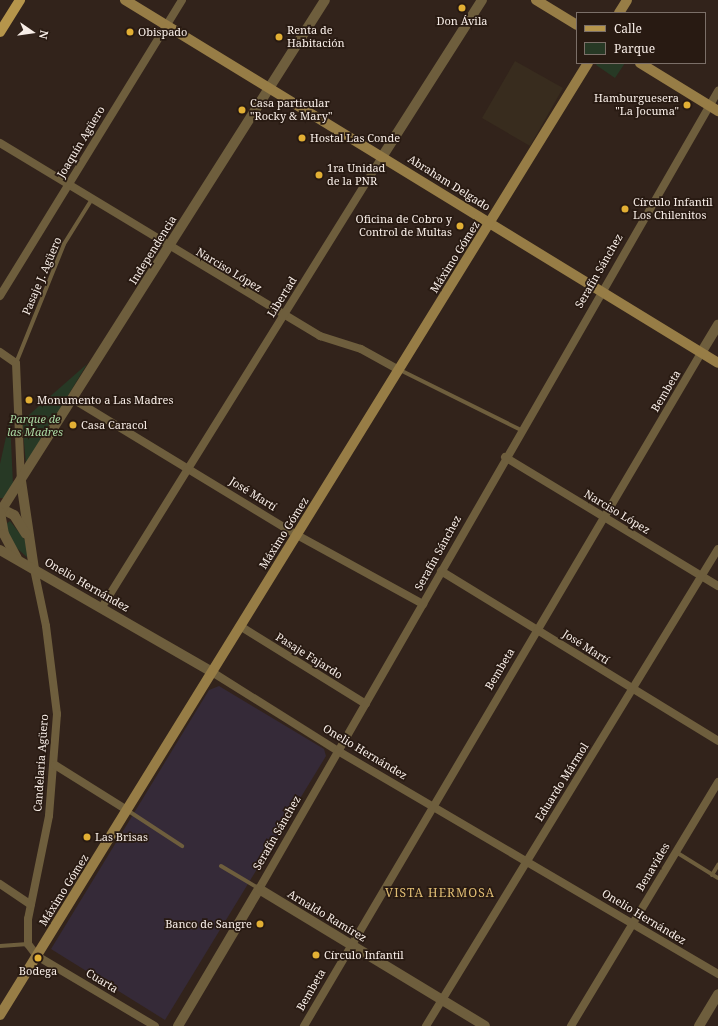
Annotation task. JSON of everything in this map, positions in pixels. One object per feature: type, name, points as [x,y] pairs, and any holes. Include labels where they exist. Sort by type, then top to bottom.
[{"type":"main road","points":[[0,32],[20,0]]},
{"type":"main road","name":"Abraham Delgado","points":[[125,0],[718,364]]},
{"type":"main road","points":[[536,0],[576,24]]},
{"type":"main road","points":[[620,12],[627,0]]},
{"type":"main road","name":"Máximo Gómez","points":[[0,1014],[587,64]]},
{"type":"main road","points":[[642,64],[714,108]]},
{"type":"street","name":"Joaquín Agüero","points":[[0,296],[182,0]]},
{"type":"street","name":"Independencia","points":[[1,510],[21,481],[325,0]]},
{"type":"street","name":"Libertad","points":[[102,607],[382,157],[482,0]]},
{"type":"street","name":"Serafín Sánchez","points":[[178,1026],[366,704],[505,457],[601,292],[714,108],[718,91]]},
{"type":"street","name":"Narciso López","points":[[0,144],[69,184],[169,248],[284,316],[320,336],[361,349],[399,370]]},
{"type":"street","name":"Bembeta","points":[[304,1026],[432,805],[539,630],[718,325]]},
{"type":"street","points":[[0,352],[16,363],[21,481],[28,538],[34,568]]},
{"type":"street","name":"José Martí","points":[[73,399],[297,534],[423,604]]},
{"type":"street","name":"Narciso López","points":[[505,457],[718,586]]},
{"type":"street","points":[[18,560],[4,534],[1,510],[14,515],[28,538]]},
{"type":"street","name":"Eduardo Mármol","points":[[426,1026],[718,549]]},
{"type":"street","name":"Onelio Hernández","points":[[0,550],[102,607],[212,672],[338,751],[718,974]]},
{"type":"street","name":"Candelaria Agüero","points":[[28,944],[31,905],[43,854],[54,765],[57,714],[46,626],[34,568]]},
{"type":"street","name":"José Martí","points":[[441,571],[539,630],[632,690],[718,742]]},
{"type":"street","name":"Pasaje Fajardo","points":[[240,626],[366,704]]},
{"type":"street","points":[[54,765],[127,810]]},
{"type":"street","name":"Benavides","points":[[571,1026],[718,782]]},
{"type":"street","points":[[0,884],[31,905]]},
{"type":"street","name":"Arnaldo Ramírez","points":[[259,888],[485,1026]]},
{"type":"street","points":[[28,944],[37,956]]},
{"type":"street","name":"Cuarta","points":[[37,956],[155,1026]]},
{"type":"street","points":[[699,1026],[718,994]]},
{"type":"lane","name":"Pasaje J. Agüero","points":[[16,363],[64,244],[92,199]]},
{"type":"lane","name":"Narciso López","points":[[399,370],[521,430]]},
{"type":"lane","points":[[127,810],[182,846]]},
{"type":"lane","points":[[676,852],[718,878]]},
{"type":"lane","points":[[221,866],[259,888]]},
{"type":"lane","points":[[712,875],[718,866]]},
{"type":"lane","points":[[0,946],[28,944]]},
{"type":"shaded area","points":[[515,61],[563,88],[530,146],[482,118]]},
{"type":"shaded area","points":[[219,686],[324,749],[326,756],[165,1020],[51,949],[209,690]]},
{"type":"green space","points":[[596,64],[624,64],[615,78]]},
{"type":"green space","name":"Parque de las Madres","points":[[87,364],[69,394],[26,464],[22,421]]},
{"type":"green space","name":"Parque de las Madres","points":[[10,419],[13,485],[4,498],[0,498],[0,464]]},
{"type":"green space","points":[[10,521],[25,540],[29,559],[10,542],[6,524]]},
{"type":"place","name":"Don Ávila","points":[[462,8]]},
{"type":"place","name":"Obispado","points":[[130,32]]},
{"type":"place","name":"Renta de Habitación","points":[[279,37]]},
{"type":"place","name":"Hamburguesera \"La Jocuma\"","points":[[687,105]]},
{"type":"place","name":"Casa particular \"Rocky & Mary\"","points":[[242,110]]},
{"type":"place","name":"Hostal Las Conde","points":[[302,138]]},
{"type":"place","name":"1ra Unidad de la PNR","points":[[319,175]]},
{"type":"place","name":"Círculo Infantil Los Chilenitos","points":[[625,209]]},
{"type":"place","name":"Oficina de Cobro y Control de Multas","points":[[460,226]]},
{"type":"place","name":"Monumento a Las Madres","points":[[29,400]]},
{"type":"place","name":"Casa Caracol","points":[[73,425]]},
{"type":"place","name":"Las Brisas","points":[[87,837]]},
{"type":"place","name":"Banco de Sangre","points":[[260,924]]},
{"type":"place","name":"Círculo Infantil","points":[[316,955]]},
{"type":"place","name":"Bodega","points":[[38,958]]},
{"type":"district","name":"VISTA HERMOSA","points":[[440,893]]}]
